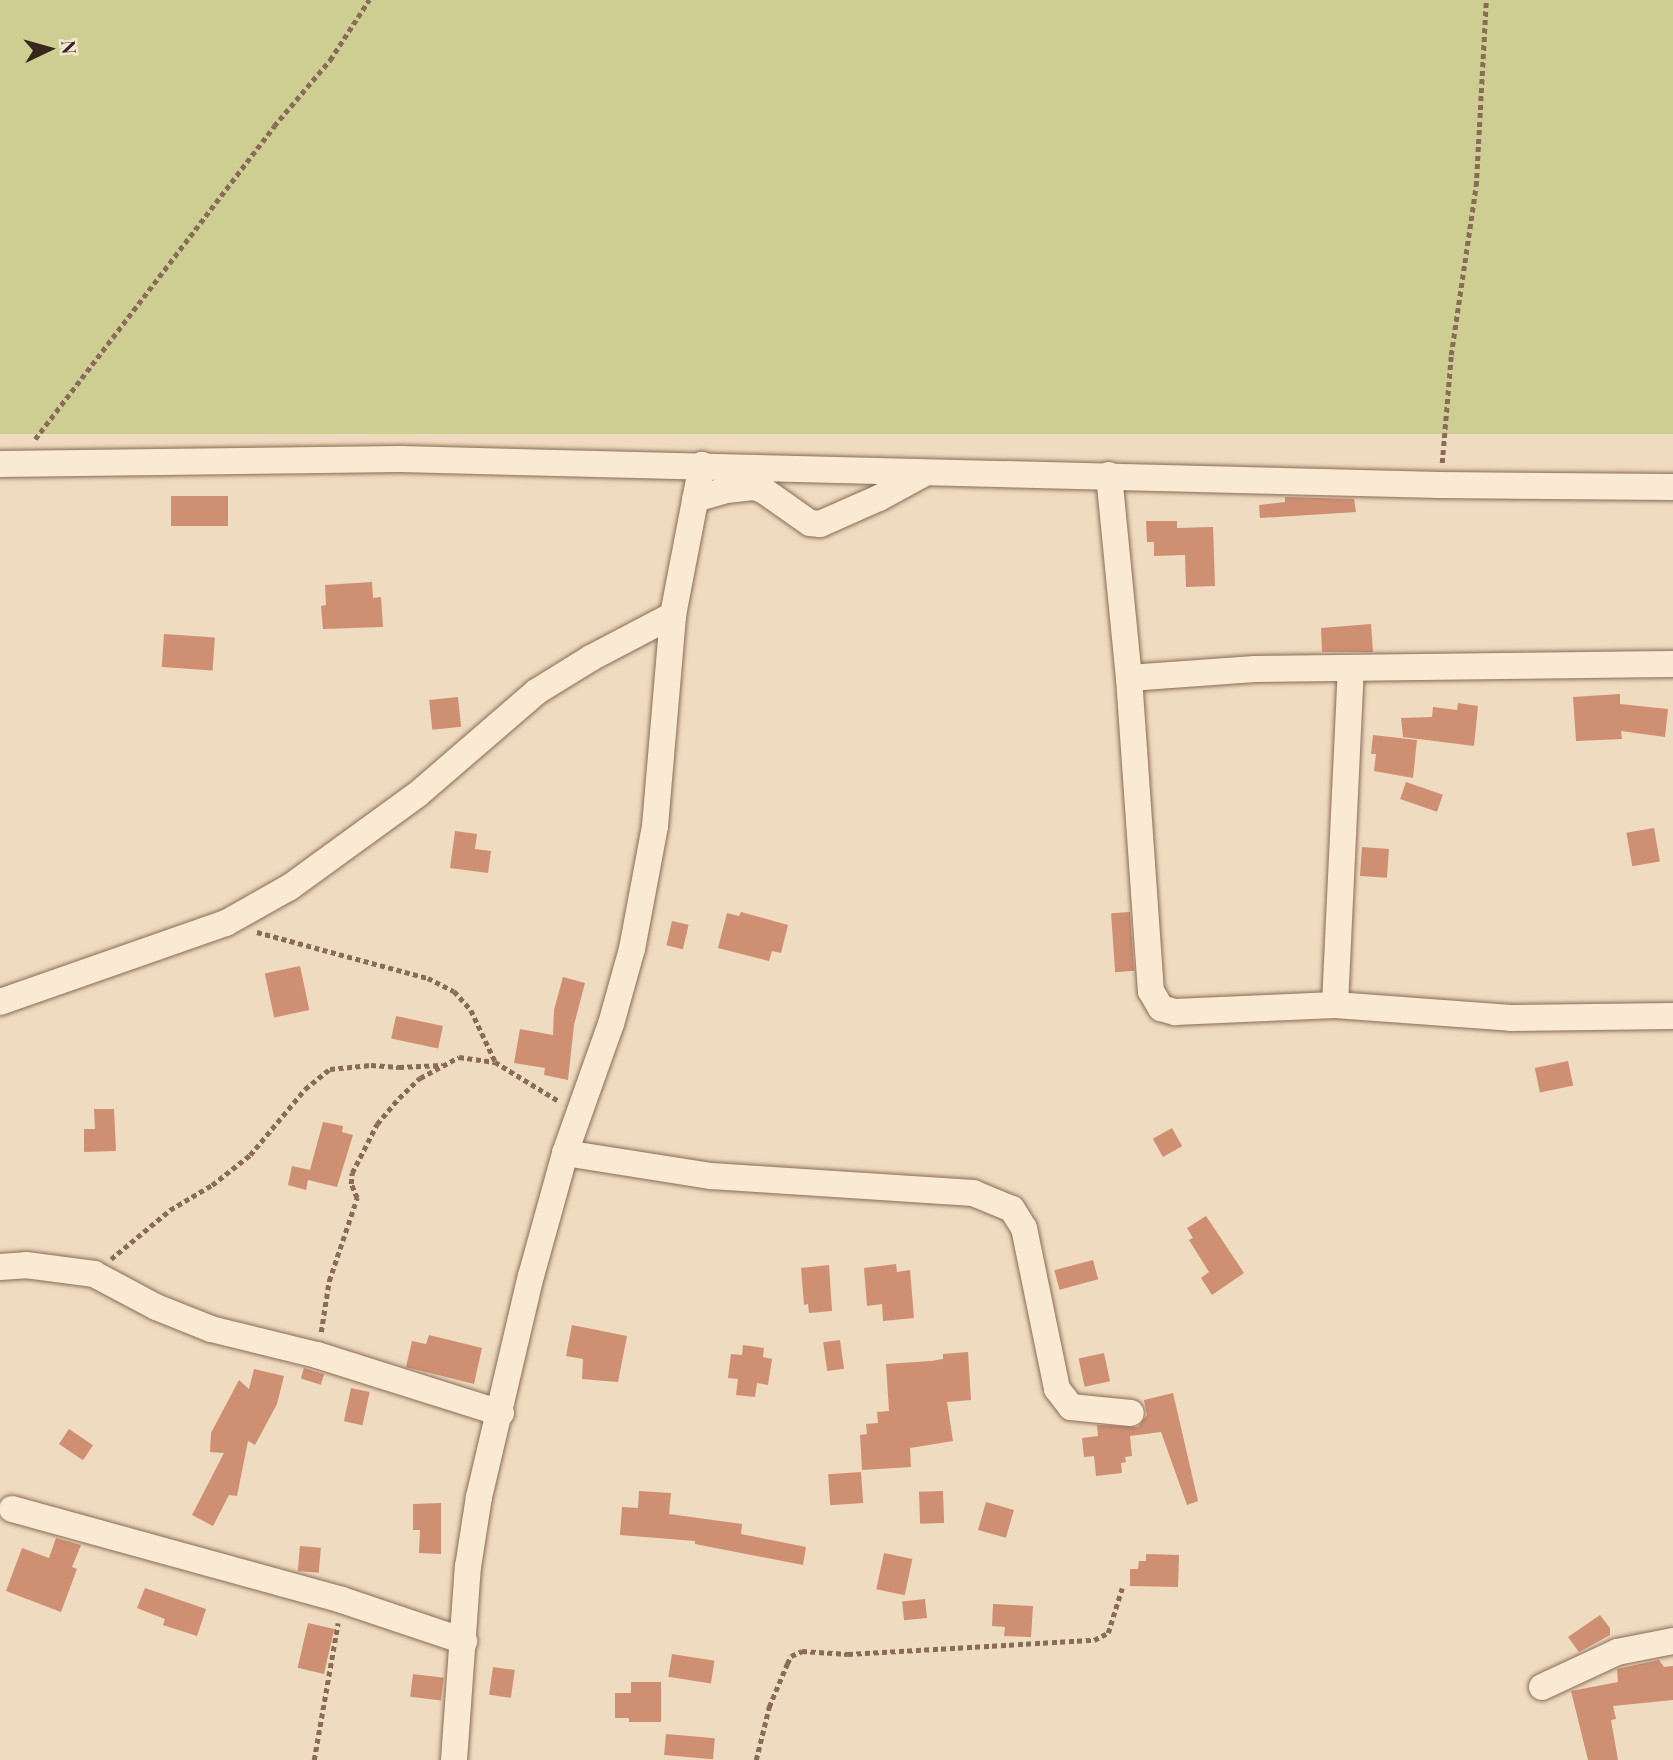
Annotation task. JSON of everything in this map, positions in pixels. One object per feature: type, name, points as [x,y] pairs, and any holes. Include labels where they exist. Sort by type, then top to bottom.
[{"type":"street","points":[[8,464],[400,459],[1440,485],[1673,486]]},
{"type":"street","points":[[454,1760],[468,1567],[478,1509],[531,1276],[577,1114],[611,1024],[632,949],[655,826],[673,615],[702,465]]},
{"type":"street","points":[[695,499],[726,490],[754,487],[763,490],[810,523],[820,524],[879,498],[925,473]]},
{"type":"street","points":[[1109,475],[1129,678],[1151,991],[1161,1008],[1175,1012],[1335,1005],[1511,1018],[1673,1016]]},
{"type":"street","points":[[0,1002],[226,923],[290,887],[349,847],[418,794],[536,692],[591,658],[673,615]]},
{"type":"street","points":[[1129,678],[1255,669],[1673,664]]},
{"type":"street","points":[[1335,1005],[1351,669]]},
{"type":"street","points":[[565,1153],[711,1176],[973,1194],[1012,1209],[1024,1228],[1057,1389],[1071,1406],[1131,1413]]},
{"type":"street","points":[[0,1267],[37,1266],[94,1274],[156,1307],[211,1328],[317,1354],[501,1413]]},
{"type":"street","points":[[12,1509],[342,1600],[464,1641]]},
{"type":"street","points":[[1542,1687],[1617,1652],[1673,1641]]},
{"type":"path","points":[[8,464],[274,126],[330,60],[369,0]]},
{"type":"path","points":[[1440,485],[1451,355],[1476,186],[1486,0]]},
{"type":"path","points":[[226,923],[316,950],[428,978],[454,991],[471,1010],[495,1062]]},
{"type":"path","points":[[317,1354],[330,1281],[357,1198],[351,1178],[358,1159],[377,1124],[420,1078],[459,1057],[495,1062],[577,1114]]},
{"type":"path","points":[[94,1274],[170,1210],[212,1185],[250,1155],[305,1089],[330,1069],[371,1065],[442,1065]]},
{"type":"path","points":[[755,1760],[769,1707],[791,1656],[802,1651],[848,1654],[1094,1640],[1108,1633],[1122,1588]]},
{"type":"path","points":[[314,1760],[342,1600]]},
{"type":"green space","points":[[0,0],[1673,0],[1673,434],[0,434]]},
{"type":"building","points":[[171,496],[228,496],[228,526],[171,526]]},
{"type":"building","points":[[1285,497],[1354,499],[1356,512],[1260,518],[1259,505],[1285,502]]},
{"type":"building","points":[[1146,521],[1177,521],[1177,528],[1213,527],[1215,586],[1186,587],[1185,555],[1154,556],[1154,542],[1147,542]]},
{"type":"building","points":[[372,582],[373,598],[381,597],[383,627],[323,629],[321,606],[326,605],[325,585]]},
{"type":"building","points":[[1371,624],[1373,652],[1322,652],[1321,628]]},
{"type":"building","points":[[164,634],[215,638],[213,670],[162,667]]},
{"type":"building","points":[[1620,694],[1620,704],[1668,709],[1665,737],[1621,731],[1622,739],[1576,741],[1573,697]]},
{"type":"building","points":[[458,697],[461,727],[432,730],[429,700]]},
{"type":"building","points":[[1458,703],[1478,706],[1474,746],[1403,737],[1401,718],[1432,717],[1433,707],[1457,710]]},
{"type":"building","points":[[1373,735],[1417,740],[1413,778],[1374,771],[1376,754],[1371,754]]},
{"type":"building","points":[[1406,782],[1443,795],[1437,812],[1400,799]]},
{"type":"building","points":[[1654,828],[1660,861],[1632,866],[1626,833]]},
{"type":"building","points":[[455,831],[477,834],[475,849],[491,851],[488,873],[450,868]]},
{"type":"building","points":[[1362,847],[1389,849],[1387,878],[1360,876]]},
{"type":"building","points":[[741,912],[788,925],[781,953],[772,951],[769,961],[718,948],[727,913],[739,916]]},
{"type":"building","points":[[1130,912],[1134,971],[1115,972],[1111,913]]},
{"type":"building","points":[[672,921],[689,925],[683,949],[666,945]]},
{"type":"building","points":[[300,966],[309,1010],[274,1018],[265,973]]},
{"type":"building","points":[[563,977],[585,983],[574,1025],[568,1080],[544,1075],[545,1068],[514,1063],[520,1029],[553,1035],[554,1010]]},
{"type":"building","points":[[396,1016],[443,1026],[438,1048],[391,1038]]},
{"type":"building","points":[[1568,1061],[1573,1085],[1540,1093],[1535,1068]]},
{"type":"building","points":[[94,1109],[114,1109],[116,1151],[84,1152],[84,1129],[95,1129]]},
{"type":"building","points":[[323,1122],[343,1126],[342,1132],[353,1135],[337,1187],[308,1180],[306,1190],[288,1185],[292,1166],[310,1170]]},
{"type":"building","points":[[1172,1128],[1182,1146],[1163,1157],[1153,1139]]},
{"type":"building","points":[[1206,1216],[1244,1273],[1212,1295],[1201,1278],[1209,1272],[1189,1240],[1193,1238],[1187,1228]]},
{"type":"building","points":[[1093,1260],[1098,1279],[1060,1290],[1054,1270]]},
{"type":"building","points":[[896,1264],[897,1272],[910,1270],[914,1318],[883,1321],[882,1304],[867,1306],[864,1268]]},
{"type":"building","points":[[829,1265],[832,1311],[809,1313],[808,1304],[804,1305],[801,1268]]},
{"type":"building","points":[[572,1325],[627,1336],[618,1382],[582,1379],[583,1359],[566,1356]]},
{"type":"building","points":[[429,1335],[482,1348],[474,1384],[406,1367],[412,1341],[426,1344]]},
{"type":"building","points":[[840,1340],[844,1369],[827,1371],[823,1342]]},
{"type":"building","points":[[743,1345],[764,1348],[763,1357],[772,1359],[768,1385],[757,1383],[755,1397],[736,1395],[738,1379],[728,1378],[731,1354],[742,1355]]},
{"type":"building","points":[[968,1352],[971,1400],[947,1402],[953,1441],[910,1448],[911,1467],[862,1470],[860,1435],[867,1434],[866,1424],[878,1423],[877,1412],[889,1411],[886,1364],[931,1361],[943,1359],[943,1354]]},
{"type":"building","points":[[1104,1353],[1110,1381],[1085,1387],[1079,1358]]},
{"type":"building","points":[[304,1368],[324,1374],[321,1385],[301,1379]]},
{"type":"building","points":[[254,1369],[284,1376],[277,1404],[255,1445],[248,1441],[237,1496],[229,1495],[213,1526],[192,1515],[224,1453],[210,1452],[211,1433],[239,1380],[249,1389]]},
{"type":"building","points":[[351,1388],[370,1392],[363,1425],[344,1421]]},
{"type":"building","points":[[1173,1393],[1198,1501],[1187,1505],[1161,1432],[1130,1436],[1132,1456],[1125,1457],[1126,1462],[1121,1463],[1122,1473],[1096,1476],[1094,1456],[1084,1457],[1082,1438],[1098,1436],[1097,1425],[1138,1427],[1147,1415],[1144,1400]]},
{"type":"building","points":[[69,1429],[93,1445],[83,1460],[59,1444]]},
{"type":"building","points":[[861,1472],[863,1503],[830,1505],[828,1474]]},
{"type":"building","points":[[639,1491],[671,1493],[669,1514],[742,1524],[741,1534],[806,1547],[803,1565],[695,1544],[695,1541],[620,1535],[622,1507],[638,1508]]},
{"type":"building","points":[[943,1491],[944,1523],[920,1524],[919,1492]]},
{"type":"building","points":[[986,1502],[1014,1510],[1006,1538],[978,1530]]},
{"type":"building","points":[[441,1503],[441,1554],[419,1553],[420,1530],[413,1530],[413,1504]]},
{"type":"building","points":[[56,1538],[81,1545],[72,1567],[77,1569],[61,1612],[6,1591],[22,1548],[49,1558]]},
{"type":"building","points":[[300,1546],[321,1548],[319,1573],[298,1571]]},
{"type":"building","points":[[884,1553],[912,1559],[905,1595],[876,1589]]},
{"type":"building","points":[[1146,1554],[1179,1555],[1178,1587],[1130,1586],[1130,1569],[1138,1569],[1139,1561],[1146,1561]]},
{"type":"building","points":[[145,1588],[206,1609],[197,1636],[163,1625],[165,1619],[137,1608]]},
{"type":"building","points":[[925,1599],[927,1618],[904,1620],[902,1601]]},
{"type":"building","points":[[993,1604],[1033,1606],[1031,1637],[1004,1636],[1005,1627],[992,1626]]},
{"type":"building","points":[[1600,1615],[1610,1628],[1610,1635],[1579,1652],[1568,1637]]},
{"type":"building","points":[[308,1623],[334,1629],[324,1674],[298,1668]]},
{"type":"building","points":[[672,1654],[714,1661],[711,1683],[668,1677]]},
{"type":"building","points":[[1659,1660],[1664,1667],[1673,1666],[1673,1700],[1613,1706],[1616,1719],[1611,1720],[1618,1760],[1588,1760],[1571,1691],[1618,1682],[1617,1669]]},
{"type":"building","points":[[493,1667],[515,1670],[511,1698],[489,1695]]},
{"type":"building","points":[[413,1674],[444,1678],[441,1701],[410,1697]]},
{"type":"building","points":[[631,1682],[661,1682],[661,1722],[629,1722],[629,1718],[615,1718],[615,1693],[631,1693]]},
{"type":"building","points":[[666,1734],[715,1738],[713,1759],[664,1755]]}]
